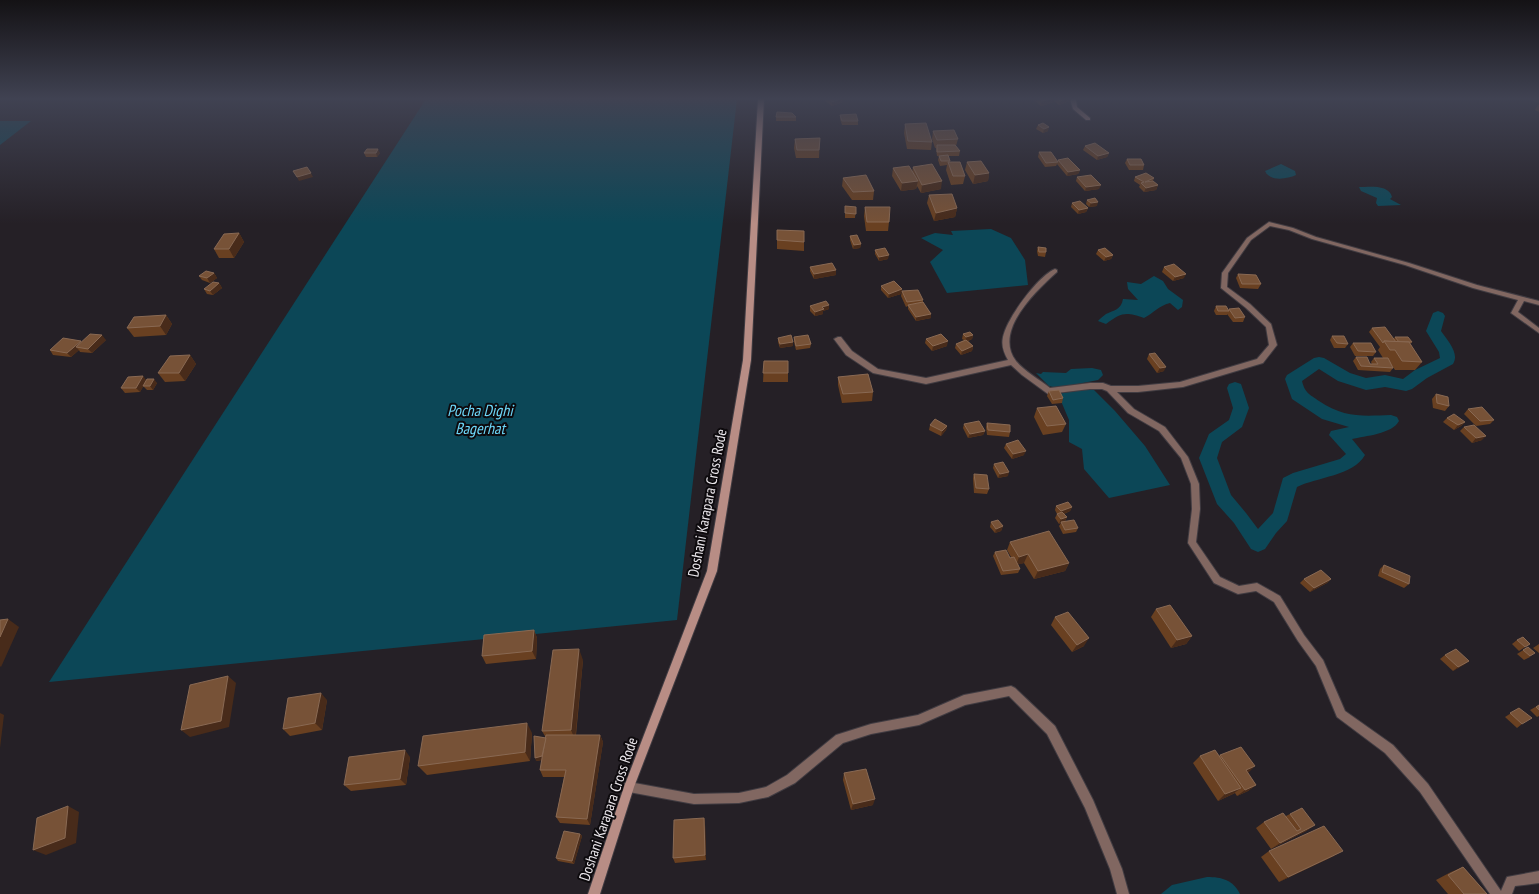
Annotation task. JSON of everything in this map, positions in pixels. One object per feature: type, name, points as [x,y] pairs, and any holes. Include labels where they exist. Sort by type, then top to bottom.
[{"type":"street","name":"Doshani Karapara Cross Rode","points":[[594,894],[629,787],[712,571],[747,360],[759,141]]},
{"type":"street","points":[[1110,389],[1138,389],[1180,385],[1260,361],[1274,346],[1269,326],[1248,306],[1224,288],[1225,273],[1249,239],[1269,224],[1291,229],[1314,238],[1400,262],[1475,287],[1521,300],[1539,303]]},
{"type":"street","points":[[1055,271],[1019,308],[1011,322],[1004,345],[1012,362],[1048,391],[1090,386],[1103,386],[1110,389],[1131,411],[1162,429],[1184,457],[1195,484],[1196,510],[1192,543],[1217,580],[1238,590],[1257,586],[1277,599],[1301,638],[1320,663],[1341,714],[1389,749],[1424,788],[1497,894]]},
{"type":"street","points":[[1521,300],[1514,313],[1539,331]]},
{"type":"street","points":[[838,339],[849,353],[876,371],[926,381],[1012,362]]},
{"type":"street","points":[[629,787],[694,799],[739,798],[768,792],[791,779],[840,740],[871,729],[919,720],[964,700],[1011,691],[1051,730],[1069,768],[1089,804],[1116,869],[1123,894]]},
{"type":"street","points":[[1506,894],[1511,881],[1539,877]]},
{"type":"water","points":[[0,141],[6,141],[0,145]]},
{"type":"water","name":"Pocha Dighi Bagerhat","points":[[399,141],[732,141],[677,620],[49,682]]},
{"type":"water","points":[[1281,164],[1295,171],[1296,175],[1279,179],[1271,177],[1265,171]]},
{"type":"water","points":[[1359,187],[1383,188],[1390,193],[1392,197],[1390,199],[1401,205],[1378,206],[1376,203],[1377,198],[1361,191]]},
{"type":"water","points":[[991,229],[1011,238],[1025,260],[1028,285],[947,293],[930,262],[943,250],[921,238],[935,233],[953,235],[951,231]]},
{"type":"water","points":[[1154,276],[1163,281],[1168,289],[1183,300],[1182,307],[1178,310],[1170,303],[1162,306],[1144,318],[1124,314],[1116,317],[1106,324],[1098,321],[1106,314],[1119,308],[1123,299],[1138,300],[1128,289],[1127,282],[1141,284]]},
{"type":"water","points":[[1092,368],[1101,370],[1103,375],[1098,380],[1057,388],[1049,386],[1036,373],[1066,373],[1071,369]]},
{"type":"water","points":[[1092,388],[1115,411],[1145,446],[1170,485],[1109,498],[1084,469],[1082,449],[1069,442],[1069,420],[1058,394]]},
{"type":"water","points":[[1207,877],[1218,878],[1230,882],[1240,894],[1161,894],[1172,885]]},
{"type":"building","points":[[795,141],[820,141],[819,150],[797,150]]},
{"type":"building","points":[[908,141],[932,141],[932,142]]},
{"type":"building","points":[[1095,143],[1109,153],[1098,156],[1085,146]]},
{"type":"building","points":[[937,145],[955,145],[960,151],[937,152]]},
{"type":"building","points":[[367,149],[378,149],[376,153],[364,153]]},
{"type":"building","points":[[1039,152],[1051,152],[1058,162],[1046,163]]},
{"type":"building","points":[[948,155],[950,161],[941,161],[939,156]]},
{"type":"building","points":[[1068,158],[1080,170],[1068,172],[1058,160]]},
{"type":"building","points":[[1127,159],[1141,159],[1144,165],[1130,165]]},
{"type":"building","points":[[981,161],[989,173],[975,175],[967,162]]},
{"type":"building","points":[[948,162],[960,162],[965,176],[953,176]]},
{"type":"building","points":[[932,164],[942,181],[922,185],[913,167]]},
{"type":"building","points":[[909,166],[918,181],[902,183],[893,168]]},
{"type":"building","points":[[307,167],[311,173],[297,177],[293,171]]},
{"type":"building","points":[[1146,173],[1154,178],[1145,182],[1153,181],[1158,185],[1146,188],[1141,183],[1144,182],[1135,177]]},
{"type":"building","points":[[866,175],[874,191],[853,192],[843,178]]},
{"type":"building","points":[[1091,175],[1101,185],[1086,187],[1077,177]]},
{"type":"building","points":[[952,194],[957,208],[936,213],[929,195]]},
{"type":"building","points":[[1095,198],[1098,202],[1091,203],[1087,200]]},
{"type":"building","points":[[1080,201],[1088,208],[1079,210],[1072,203]]},
{"type":"building","points":[[845,206],[856,207],[856,214],[845,213]]},
{"type":"building","points":[[865,207],[890,207],[889,222],[867,222]]},
{"type":"building","points":[[777,230],[804,231],[804,242],[777,240]]},
{"type":"building","points":[[239,233],[229,249],[214,249],[224,234]]},
{"type":"building","points":[[857,235],[861,244],[854,245],[850,236]]},
{"type":"building","points":[[1038,247],[1046,248],[1046,252],[1039,252]]},
{"type":"building","points":[[885,248],[889,255],[879,257],[875,250]]},
{"type":"building","points":[[1105,248],[1113,255],[1106,257],[1098,250]]},
{"type":"building","points":[[832,263],[836,270],[814,274],[810,267]]},
{"type":"building","points":[[1174,264],[1186,274],[1175,277],[1164,267]]},
{"type":"building","points":[[206,271],[214,273],[207,278],[199,276]]},
{"type":"building","points":[[1238,274],[1256,275],[1261,284],[1242,284]]},
{"type":"building","points":[[894,281],[902,289],[889,294],[881,286]]},
{"type":"building","points":[[213,282],[219,283],[210,291],[204,289]]},
{"type":"building","points":[[918,290],[923,300],[907,302],[902,291]]},
{"type":"building","points":[[826,301],[829,305],[822,307],[824,309],[815,312],[810,306]]},
{"type":"building","points":[[923,302],[931,314],[916,317],[908,305]]},
{"type":"building","points":[[1216,306],[1226,306],[1229,311],[1218,311]]},
{"type":"building","points":[[1239,308],[1245,317],[1235,318],[1229,309]]},
{"type":"building","points":[[166,315],[160,326],[127,328],[134,317]]},
{"type":"building","points":[[1385,327],[1396,342],[1384,341],[1383,343],[1372,328]]},
{"type":"building","points":[[970,332],[973,335],[966,337],[963,334]]},
{"type":"building","points":[[90,334],[102,335],[88,349],[76,347]]},
{"type":"building","points":[[941,334],[948,341],[933,346],[926,339]]},
{"type":"building","points":[[791,335],[793,342],[780,344],[778,338]]},
{"type":"building","points":[[808,335],[811,344],[796,346],[794,337]]},
{"type":"building","points":[[1332,336],[1344,336],[1348,344],[1337,343]]},
{"type":"building","points":[[1395,337],[1408,337],[1412,342],[1399,342]]},
{"type":"building","points":[[63,338],[81,341],[67,353],[50,350]]},
{"type":"building","points":[[966,340],[973,346],[962,351],[956,344]]},
{"type":"building","points":[[1384,341],[1409,342],[1422,362],[1402,361],[1395,350],[1390,350]]},
{"type":"building","points":[[1353,343],[1371,343],[1376,352],[1358,351]]},
{"type":"building","points":[[1155,353],[1166,367],[1160,368],[1149,354]]},
{"type":"building","points":[[190,355],[179,373],[158,373],[170,356]]},
{"type":"building","points":[[1356,357],[1367,357],[1370,364],[1378,364],[1374,358],[1388,358],[1393,368],[1361,366]]},
{"type":"building","points":[[764,361],[788,361],[788,373],[763,373]]},
{"type":"building","points":[[868,374],[873,392],[843,394],[838,377]]},
{"type":"building","points":[[143,376],[136,388],[121,388],[128,377]]},
{"type":"building","points":[[147,379],[154,379],[150,386],[143,386]]},
{"type":"building","points":[[1059,390],[1063,398],[1053,400],[1049,391]]},
{"type":"building","points":[[1436,394],[1448,397],[1449,406],[1437,403]]},
{"type":"building","points":[[1056,406],[1066,424],[1047,426],[1037,408]]},
{"type":"building","points":[[1482,407],[1494,420],[1480,421],[1468,409]]},
{"type":"building","points":[[1454,414],[1465,422],[1458,425],[1447,418]]},
{"type":"building","points":[[935,419],[947,426],[942,431],[930,425]]},
{"type":"building","points":[[979,421],[985,431],[970,434],[964,424]]},
{"type":"building","points":[[987,423],[1010,425],[1010,432],[988,430]]},
{"type":"building","points":[[1474,425],[1486,436],[1476,438],[1464,427]]},
{"type":"building","points":[[1018,440],[1026,451],[1013,454],[1006,444]]},
{"type":"building","points":[[1003,462],[1009,472],[1000,474],[994,464]]},
{"type":"building","points":[[974,474],[987,475],[989,489],[976,488]]},
{"type":"building","points":[[1068,502],[1072,507],[1061,511],[1056,506]]},
{"type":"building","points":[[1062,512],[1067,517],[1061,519],[1057,514]]},
{"type":"building","points":[[998,520],[1003,526],[996,529],[991,522]]},
{"type":"building","points":[[1074,520],[1078,528],[1065,530],[1061,522]]},
{"type":"building","points":[[1049,531],[1069,563],[1038,571],[1028,554],[1019,557],[1010,542]]},
{"type":"building","points":[[1006,550],[1010,558],[1014,557],[1020,569],[1003,571],[995,552]]},
{"type":"building","points":[[1384,565],[1410,576],[1409,584],[1382,572]]},
{"type":"building","points":[[1321,570],[1331,579],[1314,588],[1304,579]]},
{"type":"building","points":[[1170,605],[1192,636],[1177,640],[1156,609]]},
{"type":"building","points":[[1068,612],[1089,638],[1077,645],[1055,617]]},
{"type":"building","points":[[8,619],[0,637],[0,620]]},
{"type":"building","points":[[534,630],[532,651],[482,656],[484,635]]},
{"type":"building","points":[[1523,637],[1530,644],[1525,647],[1517,640]]},
{"type":"building","points":[[1528,647],[1535,653],[1530,656],[1523,650]]},
{"type":"building","points":[[579,649],[571,730],[542,731],[553,650]]},
{"type":"building","points":[[1456,649],[1469,661],[1458,667],[1445,655]]},
{"type":"building","points":[[228,676],[221,721],[181,730],[190,685]]},
{"type":"building","points":[[321,693],[315,723],[283,729],[288,698]]},
{"type":"building","points":[[1519,708],[1532,718],[1522,724],[1510,713]]},
{"type":"building","points":[[527,723],[525,752],[418,766],[423,736]]},
{"type":"building","points":[[546,735],[600,735],[587,819],[556,817],[566,770],[540,770]]},
{"type":"building","points":[[534,736],[546,738],[542,756],[535,758]]},
{"type":"building","points":[[1241,747],[1255,766],[1246,770],[1256,785],[1245,790],[1220,755]]},
{"type":"building","points":[[405,750],[400,779],[344,785],[349,757]]},
{"type":"building","points":[[1215,750],[1241,788],[1225,794],[1200,756]]},
{"type":"building","points":[[866,769],[875,799],[853,804],[844,773]]},
{"type":"building","points":[[68,806],[65,838],[33,850],[37,818]]},
{"type":"building","points":[[1302,808],[1315,825],[1280,843],[1264,822],[1283,813],[1297,831],[1301,829],[1290,814]]},
{"type":"building","points":[[704,818],[705,855],[673,858],[674,820]]},
{"type":"building","points":[[1324,826],[1343,851],[1288,877],[1269,851]]},
{"type":"building","points":[[564,831],[580,834],[572,861],[556,858]]},
{"type":"building","points":[[1463,867],[1487,894],[1464,894],[1448,875]]},
{"type":"waterway","points":[[1235,388],[1241,408],[1236,423],[1215,438],[1208,458],[1223,499],[1240,518],[1258,544],[1269,528],[1281,516],[1289,483],[1299,478],[1346,464],[1356,455],[1337,435],[1376,428],[1391,421],[1354,422],[1328,415],[1298,395],[1293,379],[1319,362],[1344,377],[1366,384],[1385,381],[1406,385],[1421,374],[1448,360],[1447,352],[1433,331],[1438,316]]}]
